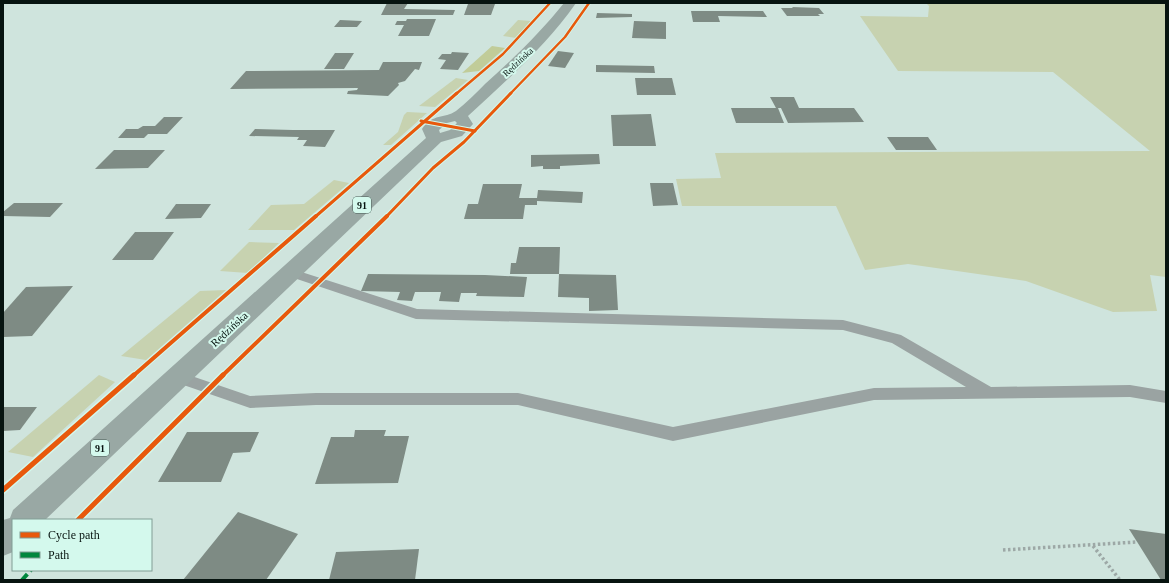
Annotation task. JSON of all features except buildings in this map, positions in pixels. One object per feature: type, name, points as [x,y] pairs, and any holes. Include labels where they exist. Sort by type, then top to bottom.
[{"type":"main road","name":"Rędzińska","points":[[25,519],[289,272],[435,139],[456,133],[465,124],[460,115],[528,53],[547,33],[570,3]]},
{"type":"main road","points":[[3,541],[12,532]]},
{"type":"lane","points":[[289,272],[416,314],[843,325],[896,340],[989,393]]},
{"type":"lane","points":[[177,376],[250,402],[316,399],[518,398],[673,434],[874,394],[1130,391],[1166,398]]},
{"type":"path","points":[[1003,550],[1137,542]]},
{"type":"path","points":[[1093,545],[1120,580]]},
{"type":"green space","points":[[926,3],[1166,3],[1166,277],[1150,275],[1157,311],[1113,312],[1026,281],[908,264],[865,270],[836,206],[682,206],[676,179],[721,178],[715,153],[1150,151],[1053,72],[898,71],[860,16],[928,17],[929,6]]},
{"type":"green space","points":[[518,20],[531,21],[516,38],[503,36]]},
{"type":"green space","points":[[492,46],[505,48],[479,71],[462,73]]},
{"type":"green space","points":[[456,78],[468,80],[435,107],[419,106]]},
{"type":"green space","points":[[407,112],[427,113],[391,145],[383,145],[398,132],[404,115]]},
{"type":"green space","points":[[334,180],[349,183],[294,230],[248,230],[271,205],[304,204]]},
{"type":"green space","points":[[249,242],[279,243],[248,273],[220,271]]},
{"type":"green space","points":[[226,290],[146,360],[121,356],[200,291]]},
{"type":"green space","points":[[99,375],[115,382],[33,457],[8,452]]},
{"type":"marked path","points":[[22,580],[30,571]]},
{"type":"cycle path","points":[[3,490],[417,126],[490,66],[516,42],[550,3]]},
{"type":"cycle path","points":[[79,519],[194,403],[373,230],[433,168],[464,142],[565,37],[589,3]]},
{"type":"cycle path","points":[[421,121],[475,131]]}]
